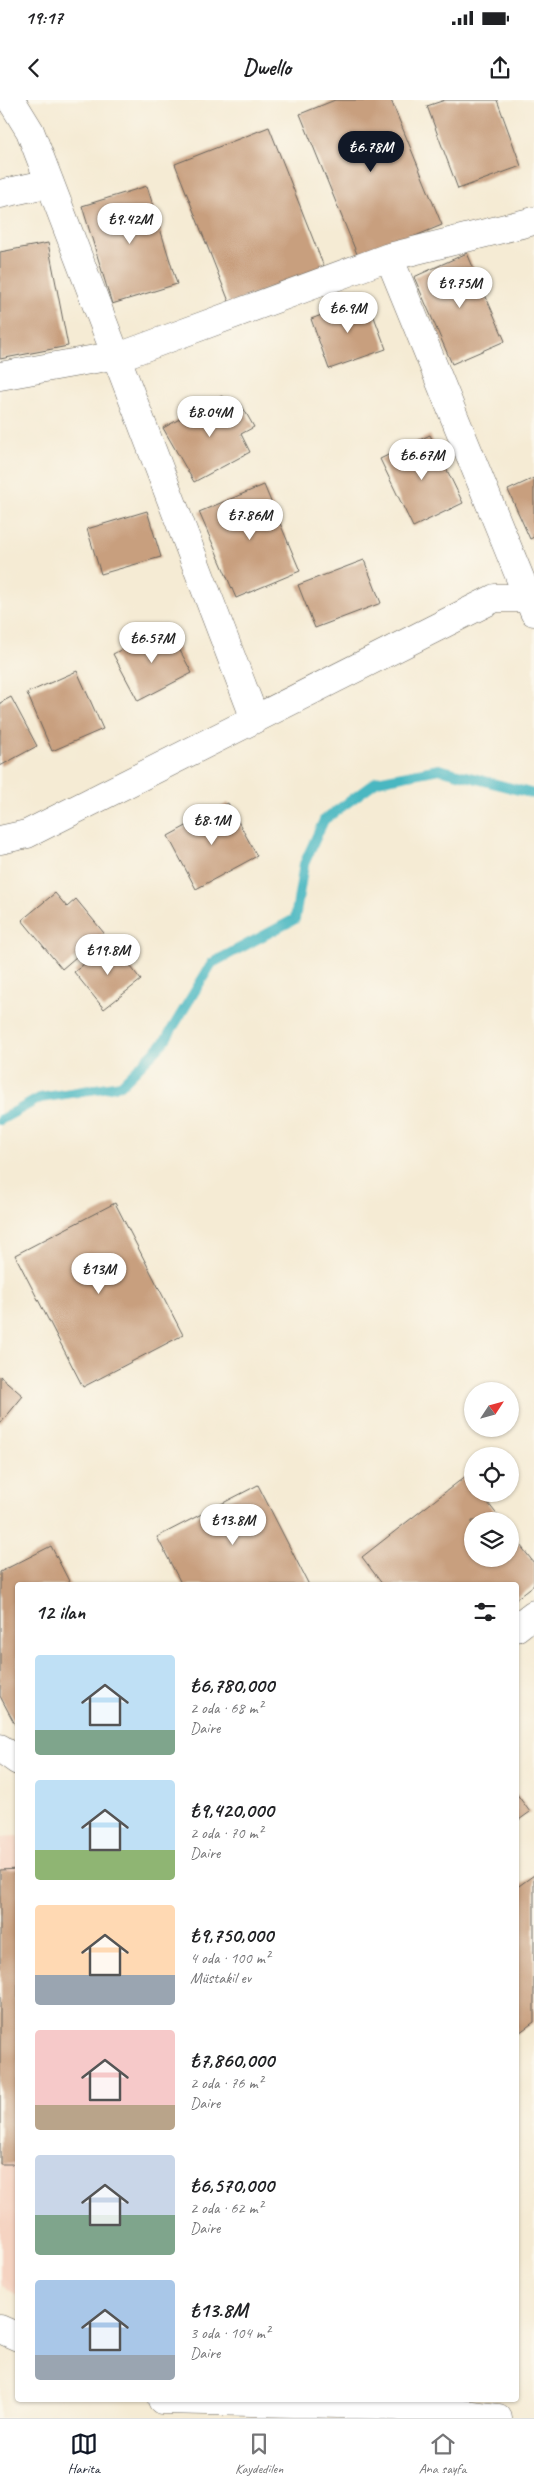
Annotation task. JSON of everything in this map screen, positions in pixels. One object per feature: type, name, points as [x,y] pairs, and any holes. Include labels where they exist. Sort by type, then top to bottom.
[{"type":"street","points":[[11,100],[30,131],[255,719]]},
{"type":"street","points":[[0,194],[50,183]]},
{"type":"street","points":[[0,376],[129,354],[389,257],[534,221]]},
{"type":"street","points":[[0,840],[27,834],[495,598],[532,602],[389,257]]},
{"type":"street","points":[[519,1626],[534,1614]]},
{"type":"street","points":[[0,1748],[15,1759]]},
{"type":"street","points":[[0,2329],[15,2336]]},
{"type":"street","points":[[250,2402],[383,2405],[453,2411],[498,2418]]},
{"type":"shaded area","points":[[15,1836],[15,2294],[0,2285],[0,1837]]},
{"type":"building","points":[[335,100],[391,100],[442,225],[359,259],[300,114]]},
{"type":"building","points":[[445,100],[497,100],[521,166],[458,189],[427,106]]},
{"type":"building","points":[[269,127],[324,267],[230,304],[175,164]]},
{"type":"building","points":[[147,186],[177,284],[112,304],[82,206]]},
{"type":"building","points":[[48,243],[68,346],[0,359],[0,252]]},
{"type":"building","points":[[467,253],[505,341],[452,364],[414,277]]},
{"type":"building","points":[[367,298],[386,349],[329,369],[311,319]]},
{"type":"building","points":[[222,396],[229,411],[241,404],[254,427],[241,434],[250,452],[194,482],[163,428]]},
{"type":"building","points":[[430,435],[463,503],[413,527],[380,459]]},
{"type":"building","points":[[534,478],[534,537],[530,539],[508,490]]},
{"type":"building","points":[[264,485],[300,571],[236,598],[199,512]]},
{"type":"building","points":[[147,511],[161,557],[101,574],[87,529]]},
{"type":"building","points":[[364,560],[381,603],[315,628],[298,585]]},
{"type":"building","points":[[167,626],[192,673],[138,701],[113,654]]},
{"type":"building","points":[[77,671],[103,729],[52,751],[27,693]]},
{"type":"building","points":[[11,697],[37,746],[0,766],[0,703]]},
{"type":"building","points":[[228,803],[257,856],[196,889],[168,836]]},
{"type":"building","points":[[55,893],[67,907],[76,899],[104,933],[62,969],[22,920]]},
{"type":"building","points":[[112,942],[141,980],[104,1009],[74,972]]},
{"type":"building","points":[[115,1203],[183,1335],[83,1387],[15,1255]]},
{"type":"building","points":[[0,1376],[23,1396],[0,1424]]},
{"type":"building","points":[[464,1477],[464,1502],[487,1502],[495,1512],[464,1512],[464,1567],[519,1567],[519,1544],[534,1563],[534,1585],[519,1597],[519,1582],[381,1582],[362,1557]]},
{"type":"building","points":[[258,1485],[307,1582],[180,1582],[157,1537]]},
{"type":"building","points":[[51,1546],[69,1582],[15,1582],[15,1724],[0,1696],[0,1572]]},
{"type":"building","points":[[519,1797],[530,1812],[519,1820]]},
{"type":"building","points":[[15,1869],[15,2164],[0,2164],[0,1870]]},
{"type":"building","points":[[534,1875],[534,2022],[519,2033],[519,1886]]},
{"type":"waterway","points":[[0,1120],[40,1098],[121,1085],[164,1042],[212,963],[295,919],[304,864],[324,820],[377,781],[439,769],[534,794]]}]
